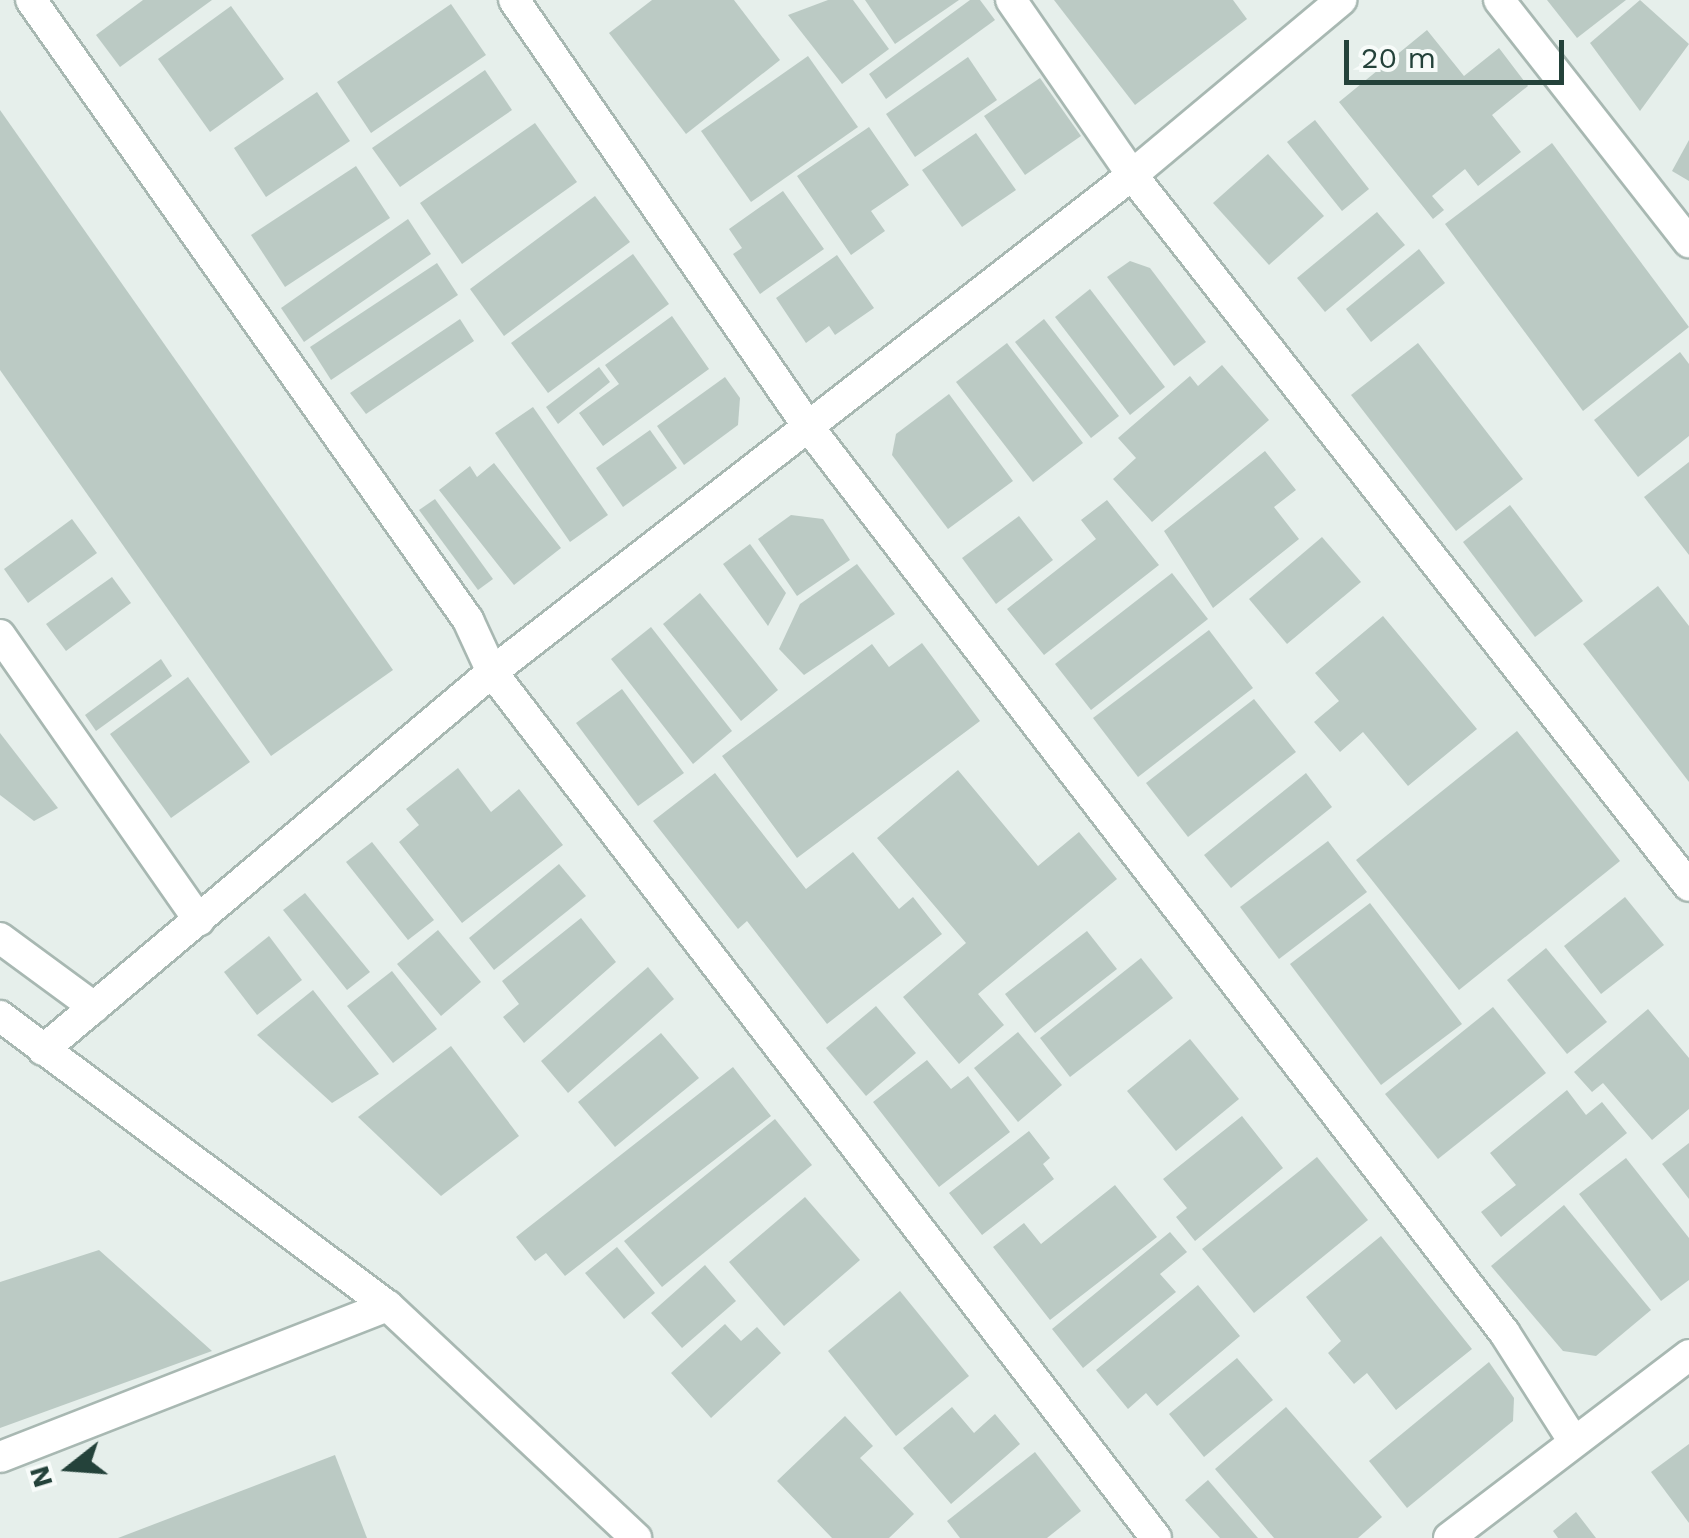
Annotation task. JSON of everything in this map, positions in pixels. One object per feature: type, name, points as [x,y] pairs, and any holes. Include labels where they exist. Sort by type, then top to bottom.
[{"type":"street","points":[[31,0],[468,620],[492,672],[1156,1538]]},
{"type":"street","points":[[514,0],[807,425],[1504,1332],[1574,1442]]},
{"type":"street","points":[[1011,0],[1132,174],[1689,886]]},
{"type":"street","points":[[42,1050],[492,672],[1132,174],[1341,0]]},
{"type":"street","points":[[1499,0],[1689,242]]},
{"type":"street","points":[[0,636],[199,920]]},
{"type":"street","points":[[0,938],[94,1008]]},
{"type":"street","points":[[0,1016],[388,1306],[636,1538]]},
{"type":"street","points":[[0,1456],[388,1306]]},
{"type":"street","points":[[1450,1538],[1689,1355]]},
{"type":"building","points":[[143,0],[212,0],[120,67],[96,35]]},
{"type":"building","points":[[652,0],[734,0],[780,60],[686,134],[609,33]]},
{"type":"building","points":[[828,0],[853,0],[889,49],[842,84],[788,15]]},
{"type":"building","points":[[865,0],[959,0],[895,44]]},
{"type":"building","points":[[970,0],[980,0],[995,20],[886,99],[869,74]]},
{"type":"building","points":[[1054,0],[1233,0],[1247,19],[1135,105]]},
{"type":"building","points":[[1547,0],[1626,0],[1577,38]]},
{"type":"building","points":[[1640,0],[1689,44],[1640,111],[1590,43]]},
{"type":"building","points":[[451,4],[486,55],[371,133],[337,82]]},
{"type":"building","points":[[231,6],[284,79],[210,132],[158,59]]},
{"type":"building","points":[[1427,30],[1464,76],[1499,48],[1528,86],[1492,115],[1521,152],[1478,186],[1465,169],[1432,196],[1444,210],[1433,219],[1339,102]]},
{"type":"building","points":[[808,56],[858,127],[751,202],[701,131]]},
{"type":"building","points":[[968,57],[997,100],[915,157],[886,114]]},
{"type":"building","points":[[485,70],[512,110],[400,187],[372,148]]},
{"type":"building","points":[[1040,78],[1081,136],[1025,175],[984,116]]},
{"type":"building","points":[[317,92],[350,141],[266,197],[234,148]]},
{"type":"building","points":[[0,110],[393,670],[271,756],[0,370]]},
{"type":"building","points":[[1315,120],[1369,189],[1342,211],[1287,142]]},
{"type":"building","points":[[535,123],[577,182],[462,264],[420,203]]},
{"type":"building","points":[[869,127],[909,185],[871,211],[885,231],[851,255],[797,176]]},
{"type":"building","points":[[976,133],[1016,190],[962,227],[922,170]]},
{"type":"building","points":[[1689,140],[1689,181],[1672,171]]},
{"type":"building","points":[[1552,143],[1689,327],[1583,411],[1445,224]]},
{"type":"building","points":[[1268,154],[1324,216],[1269,265],[1213,203]]},
{"type":"building","points":[[356,166],[390,218],[285,287],[251,235]]},
{"type":"building","points":[[783,191],[824,249],[760,294],[733,254],[742,248],[729,229]]},
{"type":"building","points":[[595,196],[630,242],[504,336],[470,289]]},
{"type":"building","points":[[1377,212],[1405,245],[1325,312],[1297,278]]},
{"type":"building","points":[[408,219],[431,254],[304,342],[281,308]]},
{"type":"building","points":[[1419,249],[1445,283],[1371,342],[1346,309]]},
{"type":"building","points":[[633,254],[669,304],[548,393],[511,343]]},
{"type":"building","points":[[837,255],[874,308],[835,335],[829,326],[806,343],[776,298]]},
{"type":"building","points":[[1130,261],[1150,268],[1206,342],[1174,366],[1107,277]]},
{"type":"building","points":[[437,263],[458,295],[331,380],[310,347]]},
{"type":"building","points":[[1090,289],[1165,387],[1130,415],[1055,317]]},
{"type":"building","points":[[672,316],[709,369],[603,446],[579,413],[619,384],[605,365]]},
{"type":"building","points":[[460,319],[474,341],[366,414],[350,393]]},
{"type":"building","points":[[1044,319],[1119,416],[1091,438],[1015,342]]},
{"type":"building","points":[[1007,343],[1083,443],[1033,482],[956,382]]},
{"type":"building","points":[[1418,343],[1523,479],[1456,531],[1351,395]]},
{"type":"building","points":[[1680,352],[1689,364],[1689,436],[1638,477],[1594,420]]},
{"type":"building","points":[[1222,365],[1269,420],[1152,522],[1113,479],[1136,458],[1118,438],[1190,376],[1198,386]]},
{"type":"building","points":[[599,367],[610,382],[558,424],[546,407]]},
{"type":"building","points":[[725,377],[740,398],[738,425],[684,465],[657,426]]},
{"type":"building","points":[[949,394],[1013,481],[948,529],[892,455],[896,434]]},
{"type":"building","points":[[533,407],[608,515],[570,542],[495,433]]},
{"type":"building","points":[[650,430],[677,468],[623,507],[596,468]]},
{"type":"building","points":[[1265,451],[1296,490],[1274,507],[1299,539],[1213,608],[1164,531]]},
{"type":"building","points":[[1689,462],[1689,555],[1644,497]]},
{"type":"building","points":[[494,463],[561,548],[514,585],[439,490],[470,466],[477,477]]},
{"type":"building","points":[[435,499],[493,579],[478,590],[419,510]]},
{"type":"building","points":[[1107,500],[1159,565],[1044,655],[1007,609],[1096,539],[1081,520]]},
{"type":"building","points":[[1510,505],[1583,601],[1535,637],[1463,542]]},
{"type":"building","points":[[791,515],[823,519],[850,560],[797,596],[758,539]]},
{"type":"building","points":[[1019,516],[1053,560],[996,604],[962,558]]},
{"type":"building","points":[[72,519],[97,553],[28,603],[4,569]]},
{"type":"building","points":[[1322,537],[1361,582],[1287,644],[1249,599]]},
{"type":"building","points":[[750,544],[786,593],[768,626],[723,564]]},
{"type":"building","points":[[857,564],[895,614],[804,675],[779,649],[800,604]]},
{"type":"building","points":[[1172,573],[1208,619],[1091,710],[1055,664]]},
{"type":"building","points":[[112,577],[131,603],[66,651],[46,624]]},
{"type":"building","points":[[1658,586],[1689,626],[1689,782],[1583,644]]},
{"type":"building","points":[[700,593],[778,690],[741,721],[663,624]]},
{"type":"building","points":[[1383,616],[1477,729],[1408,786],[1363,732],[1340,752],[1314,722],[1339,701],[1315,673]]},
{"type":"building","points":[[651,627],[732,731],[693,764],[611,659]]},
{"type":"building","points":[[1209,630],[1253,688],[1138,777],[1093,718]]},
{"type":"building","points":[[922,643],[980,721],[797,858],[722,756],[872,644],[889,667]]},
{"type":"building","points":[[161,659],[172,676],[96,731],[85,715]]},
{"type":"building","points":[[188,677],[250,762],[171,818],[110,734]]},
{"type":"building","points":[[622,689],[684,773],[638,806],[576,723]]},
{"type":"building","points":[[1254,699],[1296,752],[1188,837],[1146,783]]},
{"type":"building","points":[[1517,731],[1620,861],[1459,990],[1356,860]]},
{"type":"building","points":[[0,733],[58,808],[34,821],[0,795]]},
{"type":"building","points":[[458,768],[491,812],[519,789],[563,845],[462,923],[399,842],[419,825],[406,809]]},
{"type":"building","points":[[958,770],[1038,866],[1079,832],[1117,879],[978,994],[1004,1025],[959,1064],[903,997],[966,943],[877,838]]},
{"type":"building","points":[[715,773],[806,889],[853,852],[899,909],[913,897],[942,934],[827,1024],[747,921],[738,929],[653,821]]},
{"type":"building","points":[[1306,773],[1332,807],[1231,888],[1204,855]]},
{"type":"building","points":[[1328,841],[1367,892],[1279,959],[1240,907]]},
{"type":"building","points":[[372,842],[434,920],[408,940],[346,862]]},
{"type":"building","points":[[559,864],[586,896],[494,970],[469,938]]},
{"type":"building","points":[[305,893],[370,972],[347,990],[283,910]]},
{"type":"building","points":[[1625,897],[1664,945],[1601,994],[1564,946]]},
{"type":"building","points":[[1370,903],[1462,1024],[1381,1085],[1290,964]]},
{"type":"building","points":[[581,918],[616,962],[524,1043],[503,1017],[519,1004],[502,981]]},
{"type":"building","points":[[438,930],[481,982],[441,1016],[397,964]]},
{"type":"building","points":[[1087,931],[1117,969],[1035,1033],[1005,994]]},
{"type":"building","points":[[269,936],[302,980],[257,1015],[224,972]]},
{"type":"building","points":[[1546,948],[1607,1022],[1567,1054],[1507,980]]},
{"type":"building","points":[[1141,958],[1173,998],[1070,1077],[1040,1038]]},
{"type":"building","points":[[648,967],[674,999],[568,1093],[541,1061]]},
{"type":"building","points":[[392,971],[437,1029],[393,1063],[347,1006]]},
{"type":"building","points":[[313,990],[379,1074],[332,1103],[257,1035]]},
{"type":"building","points":[[876,1006],[916,1053],[866,1096],[826,1048]]},
{"type":"building","points":[[1493,1007],[1546,1073],[1438,1159],[1385,1094]]},
{"type":"building","points":[[1648,1009],[1689,1058],[1689,1109],[1652,1140],[1603,1083],[1592,1092],[1574,1072]]},
{"type":"building","points":[[1018,1032],[1062,1085],[1018,1122],[974,1068]]},
{"type":"building","points":[[661,1033],[699,1078],[615,1147],[578,1102]]},
{"type":"building","points":[[1190,1039],[1239,1099],[1176,1151],[1127,1091]]},
{"type":"building","points":[[451,1046],[519,1136],[441,1196],[358,1117]]},
{"type":"building","points":[[927,1060],[951,1089],[968,1076],[1010,1132],[939,1187],[873,1102]]},
{"type":"building","points":[[733,1067],[771,1116],[565,1276],[546,1253],[535,1261],[516,1237]]},
{"type":"building","points":[[1567,1090],[1586,1115],[1602,1102],[1627,1133],[1501,1237],[1481,1212],[1516,1185],[1490,1153]]},
{"type":"building","points":[[1242,1116],[1283,1168],[1195,1241],[1176,1217],[1187,1208],[1163,1179]]},
{"type":"building","points":[[775,1119],[812,1165],[662,1287],[624,1241]]},
{"type":"building","points":[[1029,1131],[1050,1158],[1043,1164],[1054,1179],[982,1235],[949,1193]]},
{"type":"building","points":[[1689,1143],[1689,1199],[1662,1164]]},
{"type":"building","points":[[1317,1157],[1368,1220],[1254,1313],[1202,1249]]},
{"type":"building","points":[[1626,1158],[1689,1238],[1689,1280],[1661,1301],[1579,1194]]},
{"type":"building","points":[[1115,1185],[1157,1237],[1050,1320],[993,1247],[1024,1223],[1041,1244]]},
{"type":"building","points":[[805,1197],[860,1260],[784,1326],[729,1262]]},
{"type":"building","points":[[1564,1205],[1651,1310],[1596,1356],[1563,1351],[1491,1266]]},
{"type":"building","points":[[1170,1232],[1187,1252],[1160,1274],[1176,1292],[1083,1368],[1052,1329]]},
{"type":"building","points":[[1381,1236],[1472,1349],[1396,1410],[1367,1373],[1354,1384],[1328,1353],[1341,1341],[1306,1297]]},
{"type":"building","points":[[617,1247],[655,1293],[624,1319],[585,1273]]},
{"type":"building","points":[[99,1250],[212,1351],[0,1428],[0,1282]]},
{"type":"building","points":[[705,1265],[736,1301],[682,1348],[651,1313]]},
{"type":"building","points":[[1198,1285],[1240,1336],[1157,1406],[1146,1393],[1128,1409],[1096,1370]]},
{"type":"building","points":[[900,1291],[969,1376],[896,1436],[828,1351]]},
{"type":"building","points":[[725,1324],[741,1341],[757,1327],[781,1353],[711,1418],[671,1373]]},
{"type":"building","points":[[1237,1358],[1273,1400],[1204,1457],[1169,1414]]},
{"type":"building","points":[[1489,1362],[1514,1398],[1513,1421],[1407,1508],[1369,1461]]},
{"type":"building","points":[[952,1407],[974,1433],[995,1414],[1020,1444],[951,1504],[903,1448]]},
{"type":"building","points":[[1286,1407],[1382,1517],[1358,1538],[1274,1538],[1215,1469]]},
{"type":"building","points":[[845,1416],[873,1446],[860,1458],[914,1514],[889,1538],[832,1538],[777,1481]]},
{"type":"building","points":[[1689,1444],[1689,1523],[1651,1472]]},
{"type":"building","points":[[1035,1452],[1081,1511],[1047,1538],[960,1538],[947,1521]]},
{"type":"building","points":[[335,1455],[367,1538],[118,1538]]},
{"type":"building","points":[[1208,1480],[1258,1538],[1220,1538],[1185,1500]]},
{"type":"building","points":[[1576,1512],[1596,1538],[1558,1538],[1553,1531]]}]
